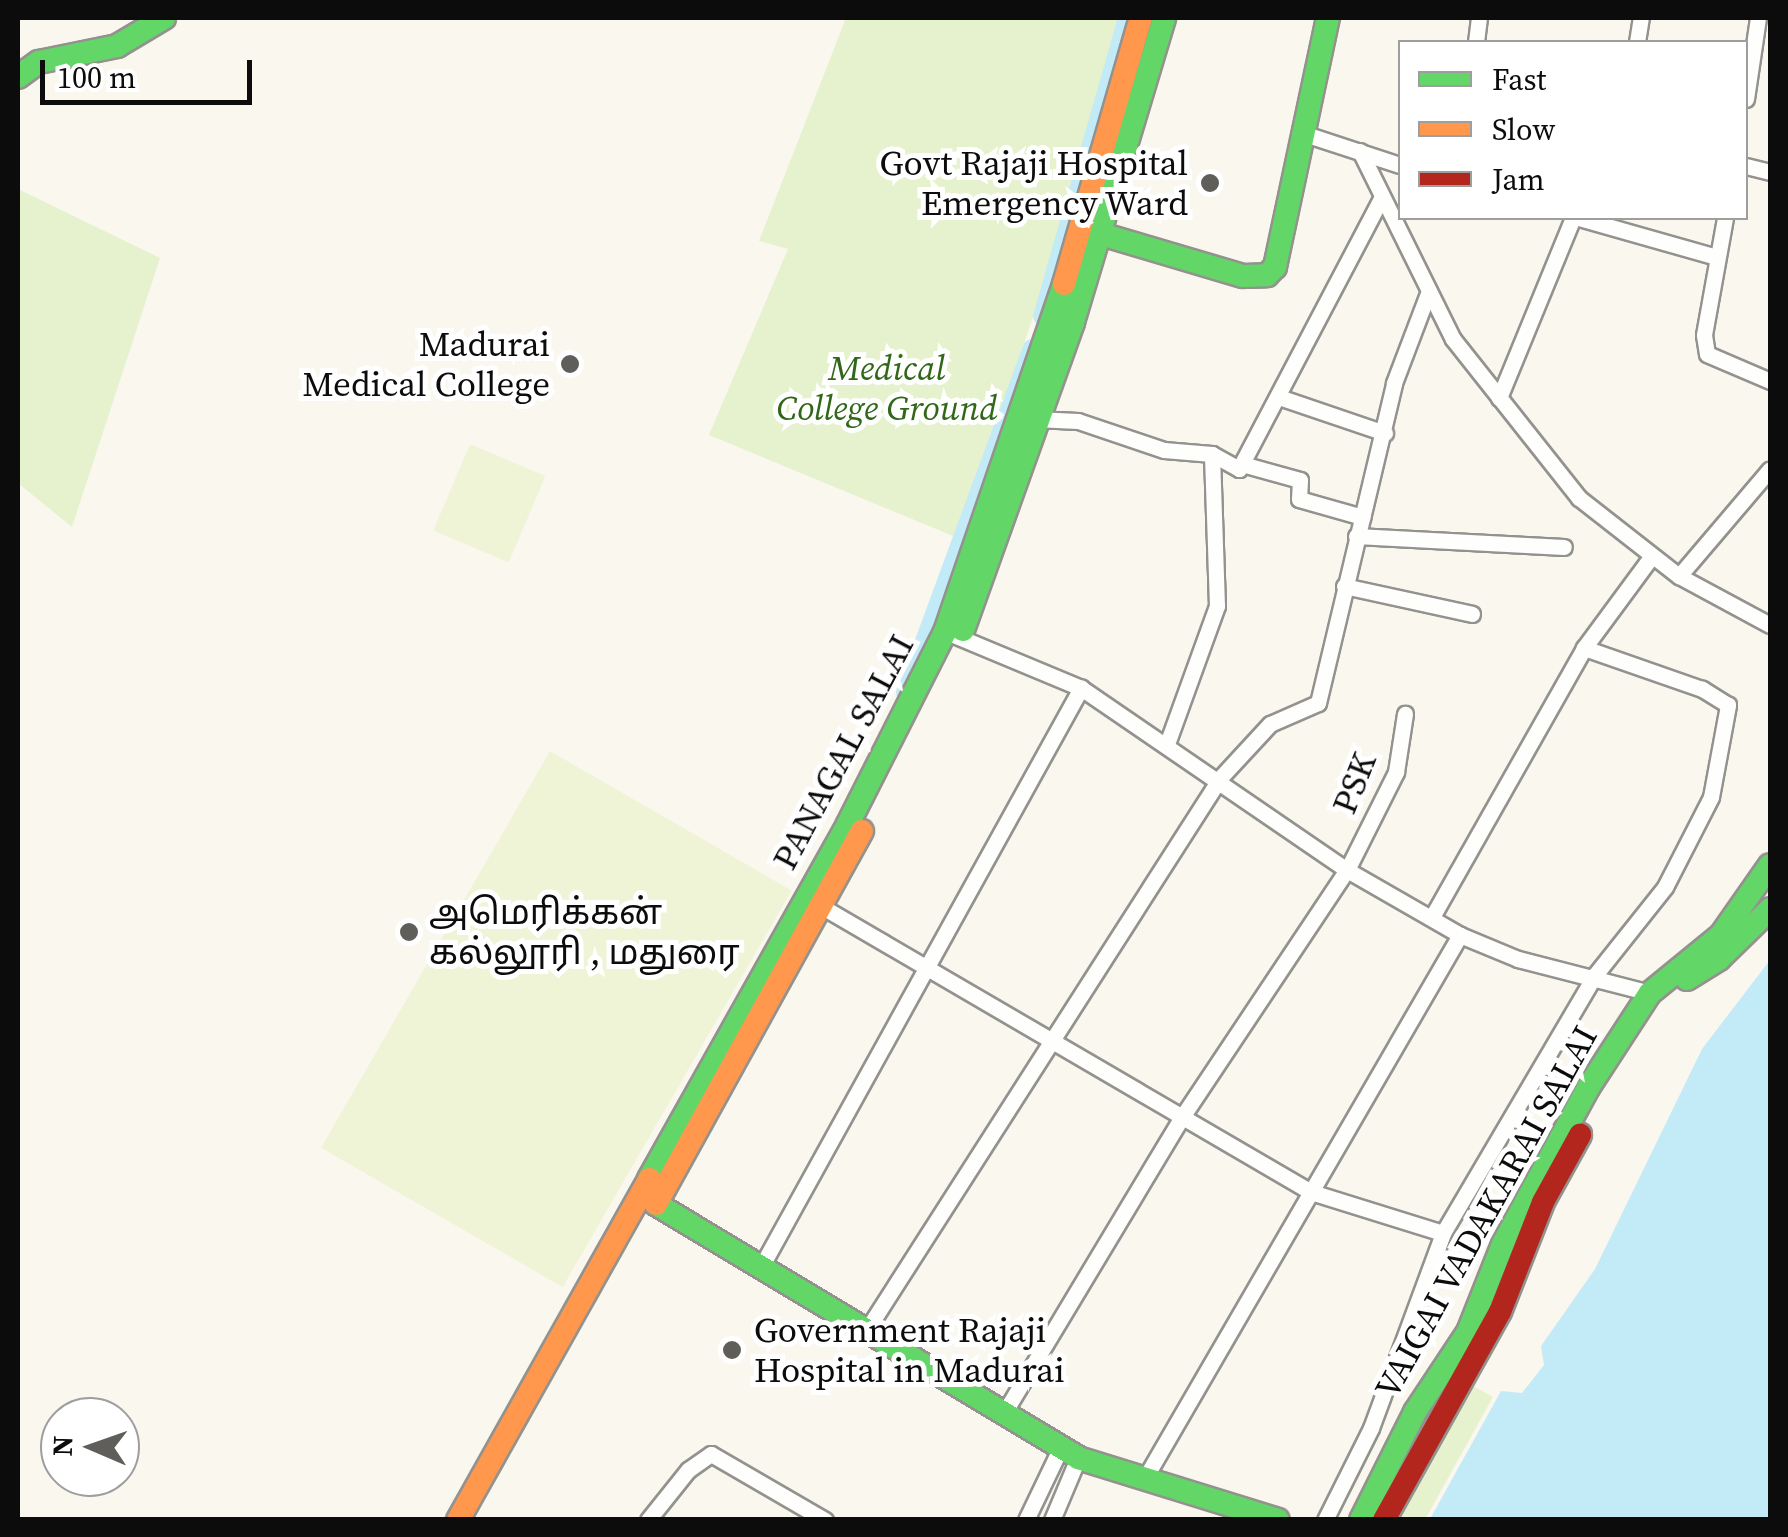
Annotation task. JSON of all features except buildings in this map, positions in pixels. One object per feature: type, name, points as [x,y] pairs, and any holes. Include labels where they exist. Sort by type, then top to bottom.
[{"type":"main road","points":[[92,50],[139,18]]},
{"type":"main road","points":[[18,77],[39,62],[117,46],[164,18]]},
{"type":"main road","name":"PANAGAL SALAI","points":[[1092,231],[1142,18]]},
{"type":"main road","name":"PANAGAL SALAI","points":[[760,1267],[656,1204],[953,635],[1164,18]]},
{"type":"main road","points":[[1092,231],[1243,276],[1266,275],[1275,267],[1328,18]]},
{"type":"main road","name":"VAIGAI VADAKARAI SALAI","points":[[1361,1520],[1415,1412],[1468,1332],[1546,1160],[1650,993],[1720,935],[1770,865]]},
{"type":"main road","name":"PANAGAL SALAI","points":[[458,1520],[815,902]]},
{"type":"main road","name":"VAIGAI VADAKARAI SALAI","points":[[1384,1520],[1500,1312],[1543,1202],[1602,1096],[1672,992],[1718,960],[1770,910]]},
{"type":"main road","points":[[760,1267],[1069,1452],[1278,1520]]},
{"type":"street","points":[[1748,86],[1758,18]]},
{"type":"street","points":[[1304,134],[1398,164]]},
{"type":"street","points":[[1360,151],[1453,339],[1579,498],[1651,557],[1770,625]]},
{"type":"street","points":[[1029,418],[1078,420],[1164,450],[1212,454],[1239,469],[1382,197]]},
{"type":"street","points":[[1498,398],[1575,220]]},
{"type":"street","points":[[1724,220],[1704,335],[1707,354],[1770,381]]},
{"type":"street","points":[[1608,222],[1717,256]]},
{"type":"street","points":[[866,1331],[1220,778],[1270,724],[1318,703],[1394,383],[1429,291]]},
{"type":"street","points":[[1279,397],[1385,433]]},
{"type":"street","points":[[1166,744],[1217,606],[1212,454]]},
{"type":"street","points":[[1242,464],[1300,480],[1300,498],[1362,517]]},
{"type":"street","points":[[1680,576],[1770,470]]},
{"type":"street","points":[[1356,536],[1564,547]]},
{"type":"street","points":[[1432,916],[1584,648],[1651,557]]},
{"type":"street","points":[[1344,586],[1472,614]]},
{"type":"street","points":[[953,635],[1081,688],[1220,778],[1348,870],[1460,935],[1518,959],[1596,975],[1650,993]]},
{"type":"street","points":[[1324,1520],[1371,1428],[1443,1233],[1596,975],[1665,887],[1710,797],[1729,719],[1728,705],[1702,689],[1584,648]]},
{"type":"street","points":[[760,1267],[1081,688]]},
{"type":"street","name":"PSK","points":[[1004,1413],[1182,1116],[1348,870],[1396,772],[1405,714]]},
{"type":"street","points":[[815,902],[1311,1192],[1443,1233]]},
{"type":"street","points":[[1145,1478],[1460,935]]},
{"type":"street","points":[[1026,1520],[1069,1452]]},
{"type":"street","points":[[1052,1520],[1069,1452]]},
{"type":"street","points":[[648,1520],[688,1470],[711,1454],[826,1520]]},
{"type":"green space","name":"Medical College Ground","points":[[846,18],[1119,18],[1035,311],[958,538],[709,435],[788,249],[759,241]]},
{"type":"green space","points":[[20,190],[160,258],[72,527],[18,483]]},
{"type":"green space","points":[[470,444],[545,476],[509,563],[433,531]]},
{"type":"green space","points":[[550,751],[792,890],[563,1287],[321,1148]]},
{"type":"green space","points":[[1471,1385],[1493,1397],[1425,1520],[1397,1519]]},
{"type":"water","points":[[1770,960],[1770,1519],[1430,1519],[1501,1391],[1522,1393],[1544,1365],[1541,1346],[1595,1269],[1702,1049]]},
{"type":"waterway","points":[[1040,316],[1125,18]]},
{"type":"waterway","points":[[903,692],[1030,347]]},
{"type":"traffic: fast","points":[[18,77],[39,62],[117,46],[164,18]]},
{"type":"traffic: fast","points":[[963,630],[1073,322],[1164,18]]},
{"type":"traffic: fast","points":[[1084,229],[1243,276],[1267,275],[1275,267],[1328,18]]},
{"type":"traffic: fast","points":[[649,1179],[848,824],[945,632],[1064,284]]},
{"type":"traffic: fast","points":[[1361,1520],[1415,1412],[1468,1332],[1503,1244],[1588,1088],[1650,993],[1721,935],[1770,865]]},
{"type":"traffic: fast","points":[[1687,979],[1719,959],[1770,909]]},
{"type":"traffic: fast","points":[[656,1204],[1078,1458],[1278,1520]]},
{"type":"traffic: slow","points":[[1064,284],[1141,18]]},
{"type":"traffic: slow","points":[[656,1204],[862,831]]},
{"type":"traffic: slow","points":[[458,1520],[649,1179]]},
{"type":"traffic: jam","points":[[1384,1520],[1500,1312],[1543,1202],[1580,1135]]},
{"type":"place","name":"Govt Rajaji Hospital Emergency Ward","points":[[1210,183]]},
{"type":"place","name":"Madurai Medical College","points":[[570,364]]},
{"type":"place","name":"அமெரிக்கன் கல்லூரி , மதுரை","points":[[409,932]]},
{"type":"place","name":"Government Rajaji Hospital in Madurai","points":[[732,1350]]}]
